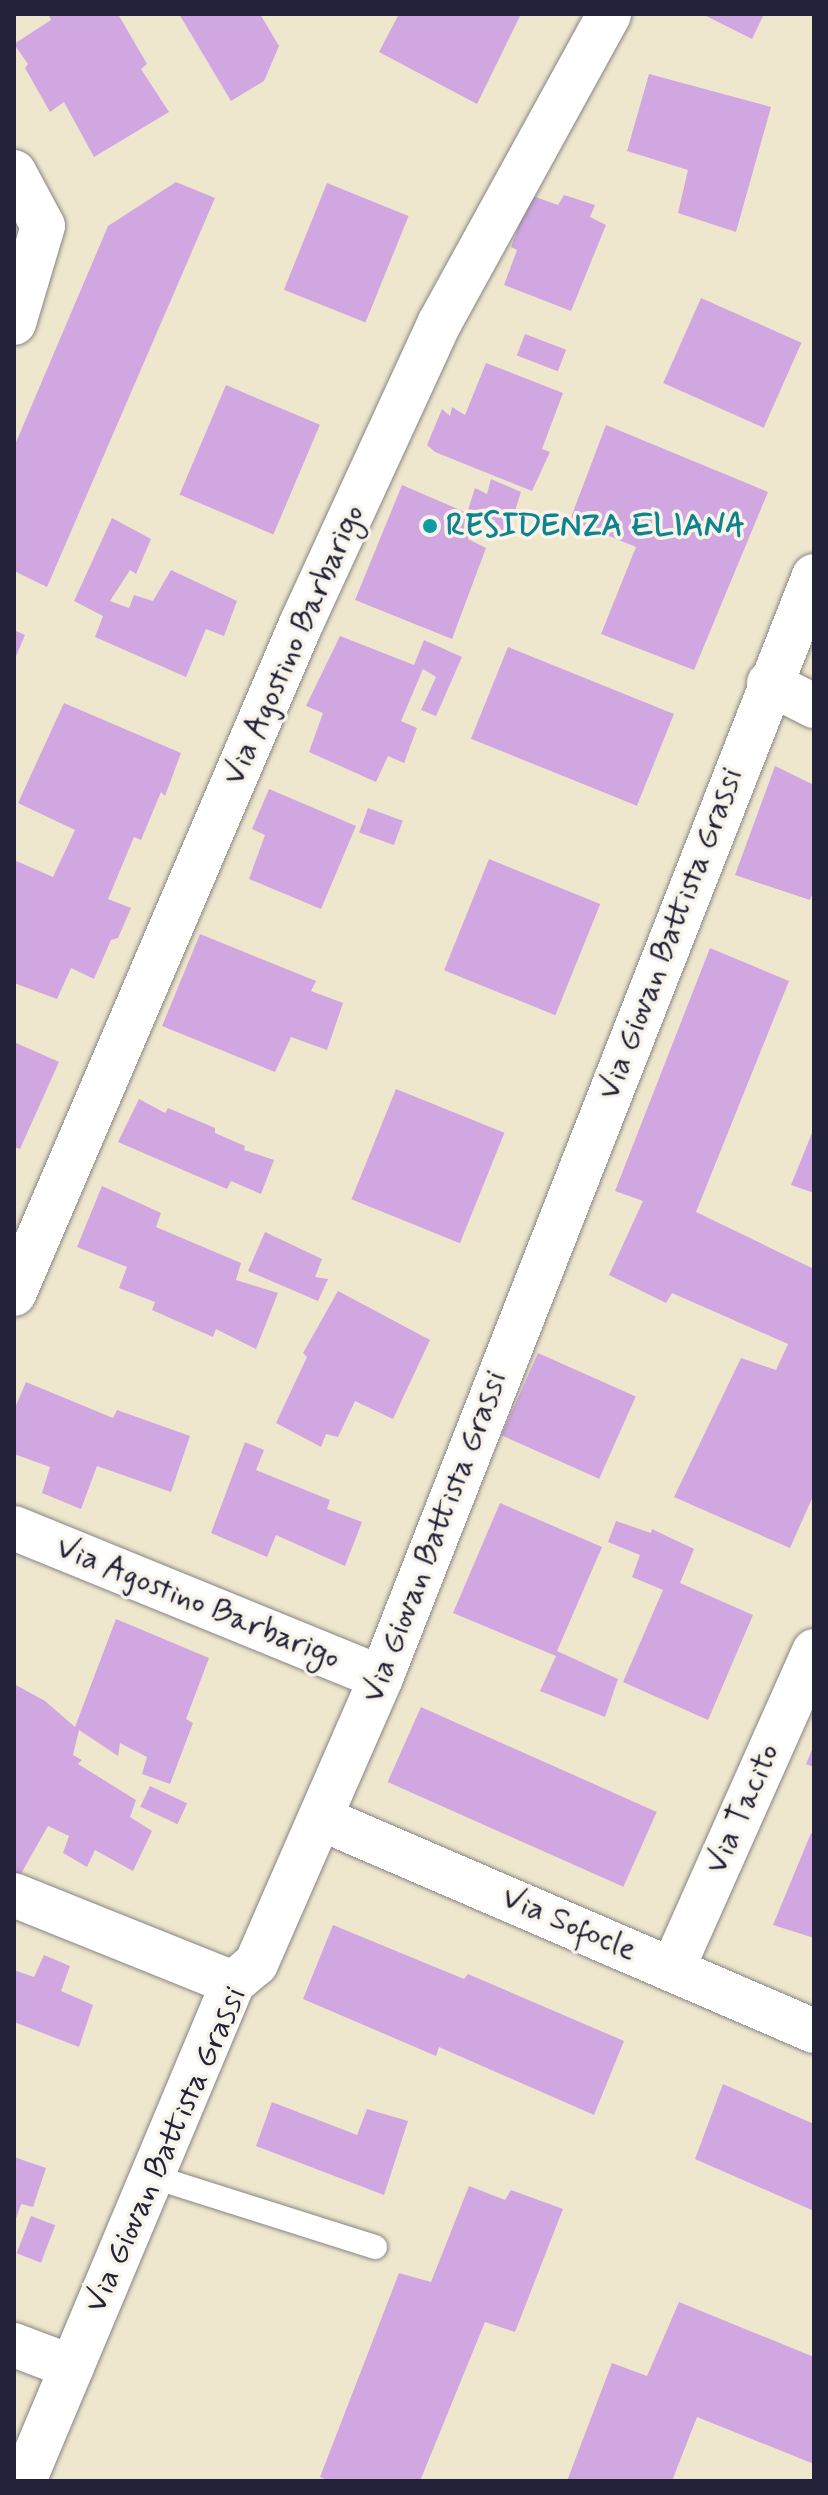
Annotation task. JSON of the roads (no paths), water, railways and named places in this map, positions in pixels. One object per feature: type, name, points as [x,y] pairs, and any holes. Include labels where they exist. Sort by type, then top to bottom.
[{"type":"street","name":"Via Agostino Barbarigo","points":[[14,1294],[301,624],[440,322],[609,14]]},
{"type":"street","points":[[14,172],[43,226],[14,323]]},
{"type":"street","name":"Via Giovan Battista Grassi","points":[[24,2481],[233,1983],[256,1964],[322,1819],[381,1678],[769,683],[814,576]]},
{"type":"street","points":[[769,683],[814,706]]},
{"type":"street","name":"Via Agostino Barbarigo","points":[[14,1528],[381,1678]]},
{"type":"street","name":"Via Tacito","points":[[673,1968],[814,1651]]},
{"type":"street","name":"Via Sofocle","points":[[322,1819],[814,2031]]},
{"type":"street","points":[[14,1895],[233,1983]]},
{"type":"street","points":[[14,2345],[72,2367]]},
{"type":"lane","points":[[151,2176],[375,2247]]},
{"type":"place","name":"RESIDENZA ELIANA","points":[[430,526]]}]
